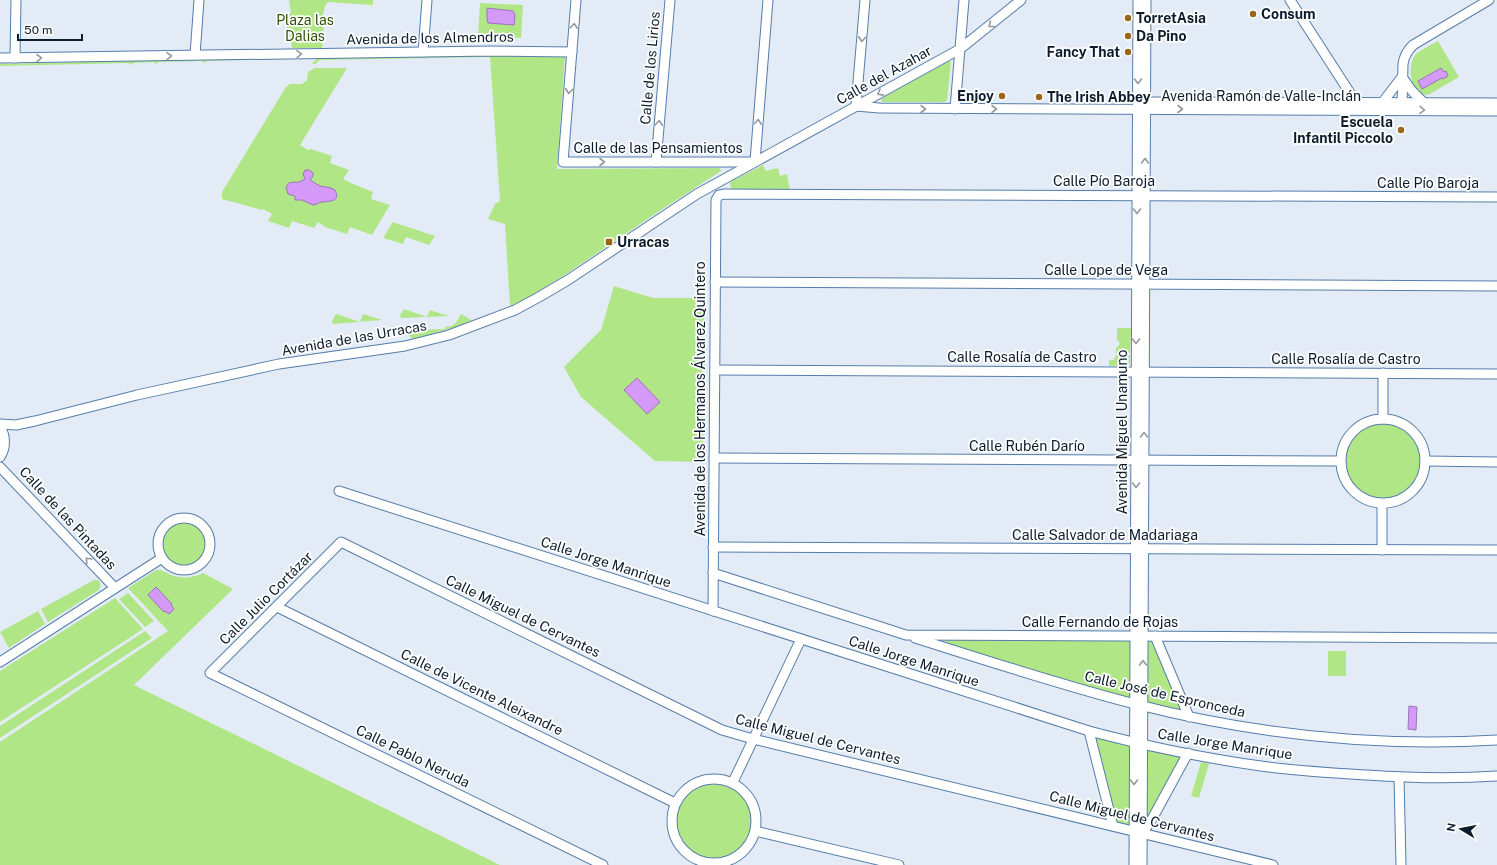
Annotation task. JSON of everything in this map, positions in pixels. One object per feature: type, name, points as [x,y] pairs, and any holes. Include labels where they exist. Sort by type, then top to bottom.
[{"type":"street","points":[[15,58],[16,0]]},
{"type":"street","points":[[195,55],[199,0]]},
{"type":"street","points":[[424,52],[427,0]]},
{"type":"street","points":[[572,52],[576,0]]},
{"type":"street","name":"Calle de los Lirios","points":[[656,162],[670,0]]},
{"type":"street","points":[[754,162],[768,0]]},
{"type":"street","points":[[856,106],[865,0]]},
{"type":"street","points":[[954,109],[964,0]]},
{"type":"street","name":"Calle del Azahar","points":[[754,162],[960,49],[1021,0]]},
{"type":"street","name":"Avenida Miguel Unamuno","points":[[1134,865],[1138,832],[1141,195],[1143,107],[1138,0]]},
{"type":"street","points":[[1143,107],[1146,0]]},
{"type":"street","points":[[1290,0],[1358,106]]},
{"type":"street","points":[[1402,106],[1402,77],[1404,58],[1413,45],[1488,0]]},
{"type":"street","name":"Avenida de los Almendros","points":[[0,58],[491,51],[572,52]]},
{"type":"street","name":"Calle de las Pensamientos","points":[[572,52],[563,162],[754,162]]},
{"type":"street","points":[[1402,77],[1412,91],[1423,102]]},
{"type":"street","points":[[1382,103],[1402,77]]},
{"type":"street","name":"Avenida Ramón de Valle-Inclán","points":[[1358,106],[1382,103],[1402,106],[1423,102],[1497,103]]},
{"type":"street","name":"Avenida Ramón de Valle-Inclán","points":[[856,106],[875,108],[954,109],[1402,106],[1497,111]]},
{"type":"street","name":"Avenida de las Urracas","points":[[1,428],[137,395],[279,364],[400,347],[449,335],[526,305],[697,194],[754,162]]},
{"type":"street","points":[[722,179],[725,194]]},
{"type":"street","name":"Calle Pío Baroja","points":[[725,194],[1497,197]]},
{"type":"street","name":"Avenida de los Hermanos Álvarez Quintero","points":[[713,611],[716,200],[719,195],[725,194]]},
{"type":"street","name":"Calle Lope de Vega","points":[[715,282],[1497,286]]},
{"type":"street","name":"Calle Rosalía de Castro","points":[[715,370],[1497,374]]},
{"type":"street","points":[[1383,373],[1383,419]]},
{"type":"street","points":[[1383,419],[1399,422],[1412,431],[1421,445],[1425,461],[1422,475],[1416,488],[1409,495],[1392,503],[1382,504],[1364,500],[1353,491],[1344,480],[1340,462],[1341,452],[1350,435],[1364,423],[1383,419]]},
{"type":"street","points":[[0,457],[5,444],[1,428]]},
{"type":"street","name":"Calle Rubén Darío","points":[[714,458],[1340,462]]},
{"type":"street","points":[[1425,461],[1497,462]]},
{"type":"street","name":"Calle de las Pintadas","points":[[0,467],[115,588]]},
{"type":"street","name":"Calle Jorge Manrique","points":[[339,490],[1089,731],[1138,744],[1293,770],[1399,777],[1449,778],[1497,776]]},
{"type":"street","points":[[1382,504],[1382,550]]},
{"type":"street","points":[[180,517],[188,517],[199,522],[208,531],[211,538],[209,555],[198,567],[190,570],[182,570],[174,568],[158,560],[158,540],[163,528],[172,520],[180,517]]},
{"type":"street","name":"Calle Julio Cortázar","points":[[210,673],[341,542]]},
{"type":"street","name":"Calle Miguel de Cervantes","points":[[341,542],[722,730],[753,739],[1273,865]]},
{"type":"street","name":"Calle Salvador de Madariaga","points":[[713,547],[1497,550]]},
{"type":"street","points":[[0,662],[158,560]]},
{"type":"street","name":"Calle Fernando de Rojas","points":[[713,573],[906,635],[1497,638]]},
{"type":"street","name":"Calle de Vicente Aleixandre","points":[[277,606],[675,803]]},
{"type":"street","name":"Calle José de Espronceda","points":[[906,635],[1078,689],[1189,716],[1266,730],[1366,740],[1420,742],[1497,740]]},
{"type":"street","points":[[1155,636],[1189,716]]},
{"type":"street","points":[[732,782],[801,639]]},
{"type":"street","name":"Calle Pablo Neruda","points":[[210,673],[603,865]]},
{"type":"street","points":[[1089,731],[1113,826]]},
{"type":"street","points":[[1138,832],[1151,821],[1188,753]]},
{"type":"street","points":[[1399,777],[1401,865]]},
{"type":"street","points":[[704,779],[722,779],[732,782],[745,791],[754,806],[756,815],[755,831],[748,847],[735,858],[719,863],[694,862],[676,839],[672,821],[675,803],[680,794],[687,788],[704,779]]},
{"type":"street","points":[[755,831],[899,865]]},
{"type":"street","name":"Avenida Miguel Unamuno","points":[[1138,832],[1142,865]]},
{"type":"green space","name":"Plaza las Dalias","points":[[289,0],[373,0],[373,5],[328,2],[325,6],[322,20],[324,24],[322,48],[292,48],[291,40],[287,40],[287,16],[291,13]]},
{"type":"green space","points":[[480,3],[523,5],[521,38],[478,35]]},
{"type":"green space","points":[[1438,41],[1459,77],[1428,95],[1422,94],[1414,85],[1411,65],[1418,52]]},
{"type":"green space","points":[[495,55],[565,57],[557,169],[720,168],[721,171],[563,276],[524,300],[510,306],[505,224],[488,219],[495,204],[500,201],[490,57],[321,60],[316,64],[312,64],[317,58]]},
{"type":"green space","points":[[294,57],[292,59],[207,61],[205,63],[202,61],[159,62],[156,64],[153,62],[133,63],[131,65],[128,63],[0,66],[0,64]]},
{"type":"green space","points":[[949,61],[951,62],[947,100],[945,102],[882,102],[881,99]]},
{"type":"green space","points":[[315,68],[347,68],[300,145],[308,150],[311,149],[332,156],[330,163],[349,170],[343,179],[373,192],[371,199],[390,205],[372,235],[350,227],[347,234],[325,227],[318,222],[314,228],[292,221],[289,228],[268,221],[272,214],[263,209],[262,210],[222,199],[222,192],[286,87],[290,84],[302,84],[307,80],[308,72]]},
{"type":"green space","points":[[763,165],[766,171],[778,168],[780,176],[787,174],[790,190],[734,190],[731,188],[730,183],[735,178],[736,179]]},
{"type":"green space","points":[[393,222],[435,236],[429,245],[406,237],[403,244],[383,238]]},
{"type":"green space","points":[[614,286],[653,298],[704,298],[704,365],[702,367],[702,373],[704,375],[703,462],[655,461],[581,397],[564,367],[601,330]]},
{"type":"green space","points":[[404,309],[427,317],[401,318],[400,315]]},
{"type":"green space","points":[[430,310],[449,316],[427,317]]},
{"type":"green space","points":[[336,314],[360,322],[333,324],[332,321]]},
{"type":"green space","points":[[363,314],[382,320],[360,322]]},
{"type":"green space","points":[[461,314],[473,321],[413,339],[408,335],[408,331],[410,330],[445,329],[445,327],[451,326],[455,323]]},
{"type":"green space","points":[[1117,328],[1131,328],[1130,353],[1116,353],[1116,348],[1120,344],[1117,339]]},
{"type":"green space","points":[[1116,355],[1130,355],[1130,365],[1109,366],[1109,360],[1114,360]]},
{"type":"green space","points":[[1383,424],[1404,430],[1414,440],[1420,461],[1414,482],[1404,492],[1383,498],[1362,492],[1352,482],[1346,461],[1352,440],[1362,430]]},
{"type":"green space","points":[[181,522],[189,522],[194,523],[201,528],[206,535],[206,553],[201,560],[194,565],[181,566],[173,563],[166,556],[163,548],[163,540],[166,532],[173,525]]},
{"type":"green space","points":[[156,570],[183,577],[191,577],[203,573],[233,589],[134,685],[500,865],[0,865],[0,742],[168,631],[128,588]]},
{"type":"green space","points":[[94,580],[98,580],[100,582],[99,590],[48,622],[41,609]]},
{"type":"green space","points":[[128,593],[154,621],[145,627],[119,599]]},
{"type":"green space","points":[[115,598],[143,629],[0,722],[0,671]]},
{"type":"green space","points":[[38,611],[45,624],[9,648],[0,632]]},
{"type":"green space","points":[[145,631],[152,638],[0,738],[0,726]]},
{"type":"green space","points":[[947,640],[1131,641],[1131,698],[1129,699],[946,643],[945,642]]},
{"type":"green space","points":[[1147,641],[1153,642],[1180,708],[1179,710],[1146,703]]},
{"type":"green space","points":[[1328,651],[1346,651],[1346,676],[1328,676]]},
{"type":"green space","points":[[1095,737],[1131,746],[1131,824],[1129,826],[1117,823]]},
{"type":"green space","points":[[1146,750],[1180,757],[1147,819]]},
{"type":"green space","points":[[1201,762],[1209,764],[1199,798],[1191,796]]},
{"type":"green space","points":[[707,784],[721,784],[735,790],[745,800],[751,814],[751,828],[745,842],[735,852],[721,858],[707,858],[693,852],[683,842],[677,828],[677,814],[683,800],[693,790]]},
{"type":"shaded area","points":[[487,8],[513,11],[515,15],[514,25],[488,23]]},
{"type":"shaded area","points":[[1441,68],[1444,72],[1446,71],[1448,76],[1422,89],[1418,81]]},
{"type":"shaded area","points":[[305,170],[309,170],[313,173],[310,180],[320,186],[335,190],[337,197],[336,199],[313,205],[302,200],[295,200],[295,196],[288,194],[286,188],[287,185],[305,179],[303,174]]},
{"type":"shaded area","points":[[637,378],[660,402],[647,414],[624,390]]},
{"type":"shaded area","points":[[156,587],[172,604],[171,605],[174,609],[169,614],[165,611],[164,612],[148,595]]},
{"type":"shaded area","points":[[1409,706],[1417,707],[1416,730],[1408,729]]},
{"type":"place","name":"Consum","points":[[1253,14]]},
{"type":"place","name":"TorretAsia","points":[[1128,18]]},
{"type":"place","name":"Da Pino","points":[[1128,36]]},
{"type":"place","name":"Fancy That","points":[[1128,52]]},
{"type":"place","name":"Enjoy","points":[[1002,96]]},
{"type":"place","name":"The Irish Abbey","points":[[1039,97]]},
{"type":"place","name":"Escuela Infantil Piccolo","points":[[1401,130]]},
{"type":"place","name":"Urracas","points":[[609,242]]}]
